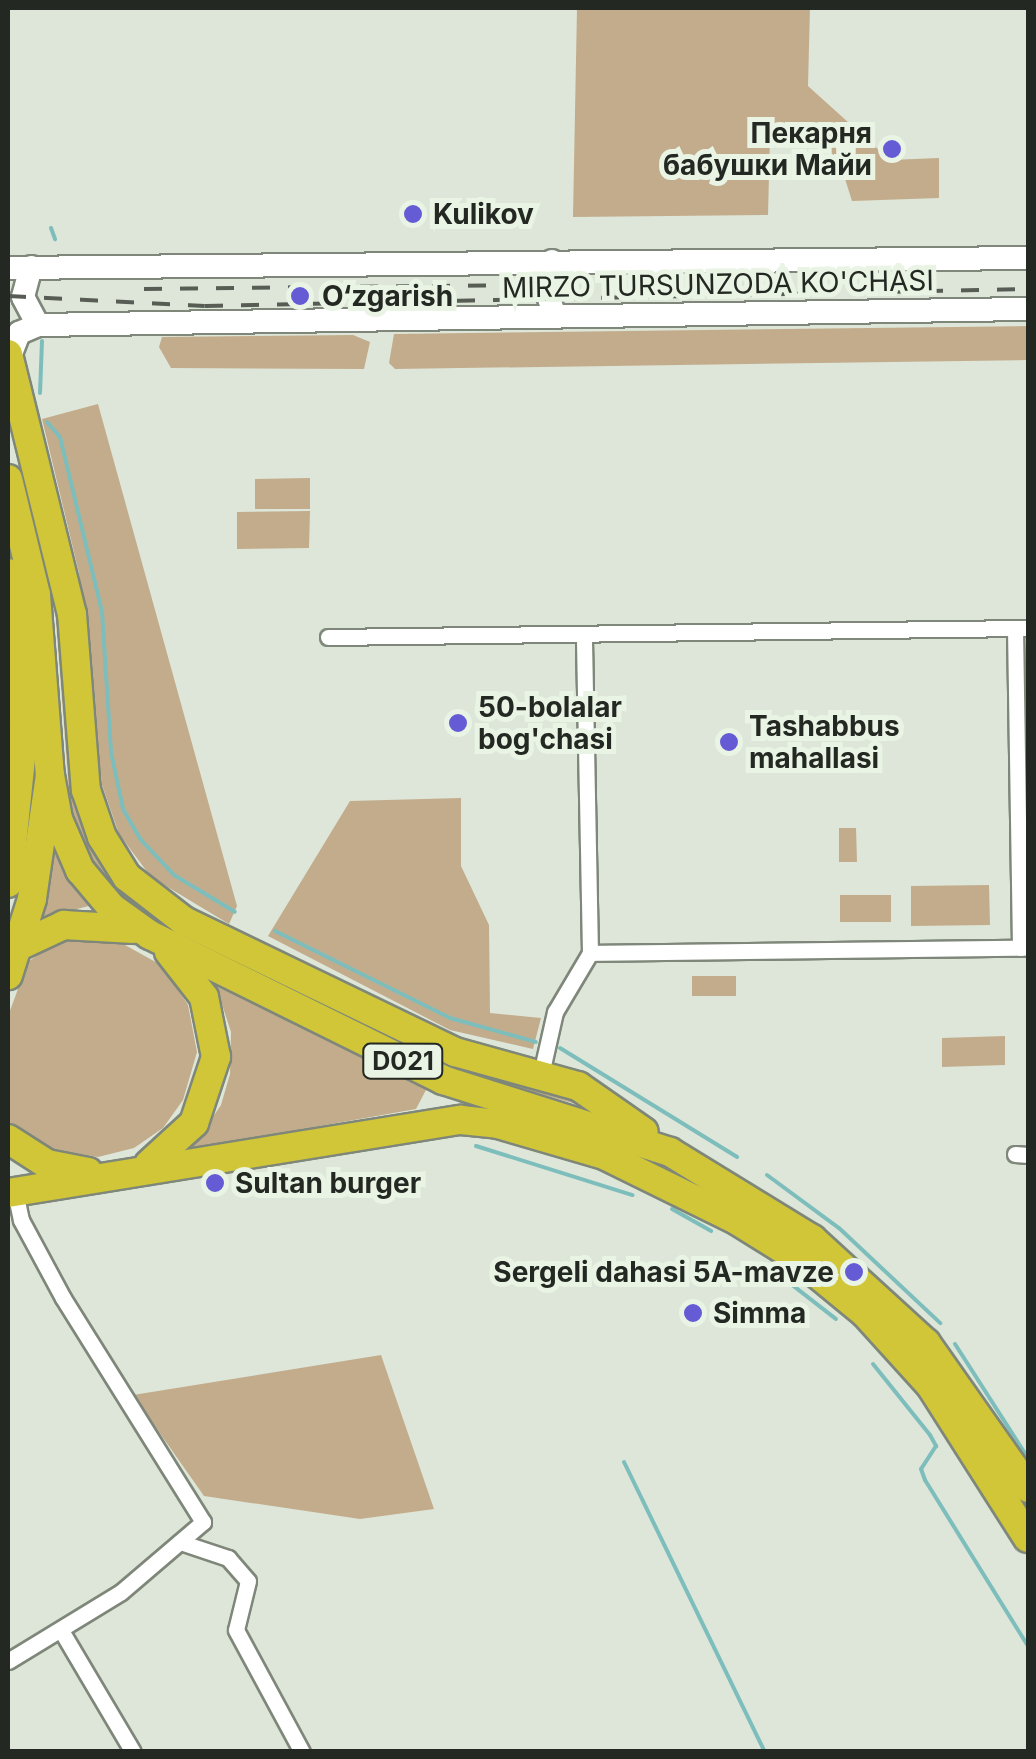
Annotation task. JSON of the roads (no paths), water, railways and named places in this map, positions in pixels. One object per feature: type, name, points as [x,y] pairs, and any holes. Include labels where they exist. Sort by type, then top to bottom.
[{"type":"highway","points":[[8,356],[48,498],[72,614],[86,790],[102,836],[128,877],[184,922],[438,1044],[588,1092],[670,1152]]},
{"type":"highway","points":[[8,479],[18,566],[24,730],[8,883]]},
{"type":"highway","points":[[8,975],[50,774],[45,662],[18,566],[48,498]]},
{"type":"highway","name":"D021","points":[[50,774],[58,819],[80,870],[111,907],[150,935],[454,1084],[670,1152],[812,1238],[888,1303],[951,1374],[1028,1488]]},
{"type":"highway","name":"D021","points":[[8,1139],[59,1168],[127,1171],[158,1160],[184,1137],[206,1100],[216,1056],[200,989],[150,935],[88,922],[14,946]]},
{"type":"highway","points":[[445,1122],[433,1099],[454,1084]]},
{"type":"highway","name":"D021","points":[[11,1193],[445,1122],[498,1124],[618,1160],[799,1259],[906,1354],[1028,1538]]},
{"type":"main road","name":"MIRZO TURSUNZODA KO'CHASI","points":[[19,267],[1028,258]]},
{"type":"main road","points":[[552,261],[546,290],[556,316]]},
{"type":"main road","points":[[8,356],[19,334],[38,324],[23,297],[19,267]]},
{"type":"main road","name":"MIRZO TURSUNZODA KO'CHASI","points":[[38,324],[1028,310]]},
{"type":"street","points":[[328,637],[1022,628],[1024,948],[590,953]]},
{"type":"street","points":[[540,1074],[555,1012],[590,953],[584,634]]},
{"type":"street","points":[[8,1661],[62,1632],[203,1522],[63,1298],[21,1220],[11,1193]]},
{"type":"street","points":[[180,1542],[228,1558],[248,1580],[236,1630],[302,1752]]},
{"type":"street","points":[[62,1632],[133,1752]]},
{"type":"waterway","points":[[51,228],[55,239]]},
{"type":"waterway","points":[[40,393],[42,341]]},
{"type":"waterway","points":[[47,422],[60,437],[102,612],[111,752],[123,809],[141,840],[174,875],[235,912]]},
{"type":"waterway","points":[[275,931],[450,1018],[536,1042]]},
{"type":"waterway","points":[[560,1048],[737,1157]]},
{"type":"waterway","points":[[476,1146],[632,1195]]},
{"type":"waterway","points":[[767,1175],[839,1228],[940,1323]]},
{"type":"waterway","points":[[672,1209],[711,1231]]},
{"type":"waterway","points":[[764,1263],[836,1319]]},
{"type":"waterway","points":[[955,1344],[1028,1458]]},
{"type":"waterway","points":[[873,1364],[930,1435],[936,1446],[921,1469],[925,1480],[1028,1646]]},
{"type":"waterway","points":[[624,1462],[765,1752]]},
{"type":"railway","points":[[144,289],[524,285]]},
{"type":"railway","points":[[8,296],[205,306],[1028,289]]},
{"type":"place","name":"Пекарня бабушки Майи","points":[[892,149]]},
{"type":"place","name":"Kulikov","points":[[413,214]]},
{"type":"place","name":"O‘zgarish","points":[[300,296]]},
{"type":"place","name":"50-bolalar bog'chasi","points":[[458,723]]},
{"type":"place","name":"Tashabbus mahallasi","points":[[729,742]]},
{"type":"place","name":"Sultan burger","points":[[215,1183]]},
{"type":"place","name":"Sergeli dahasi 5A-mavze","points":[[854,1272]]},
{"type":"place","name":"Simma","points":[[693,1313]]}]
